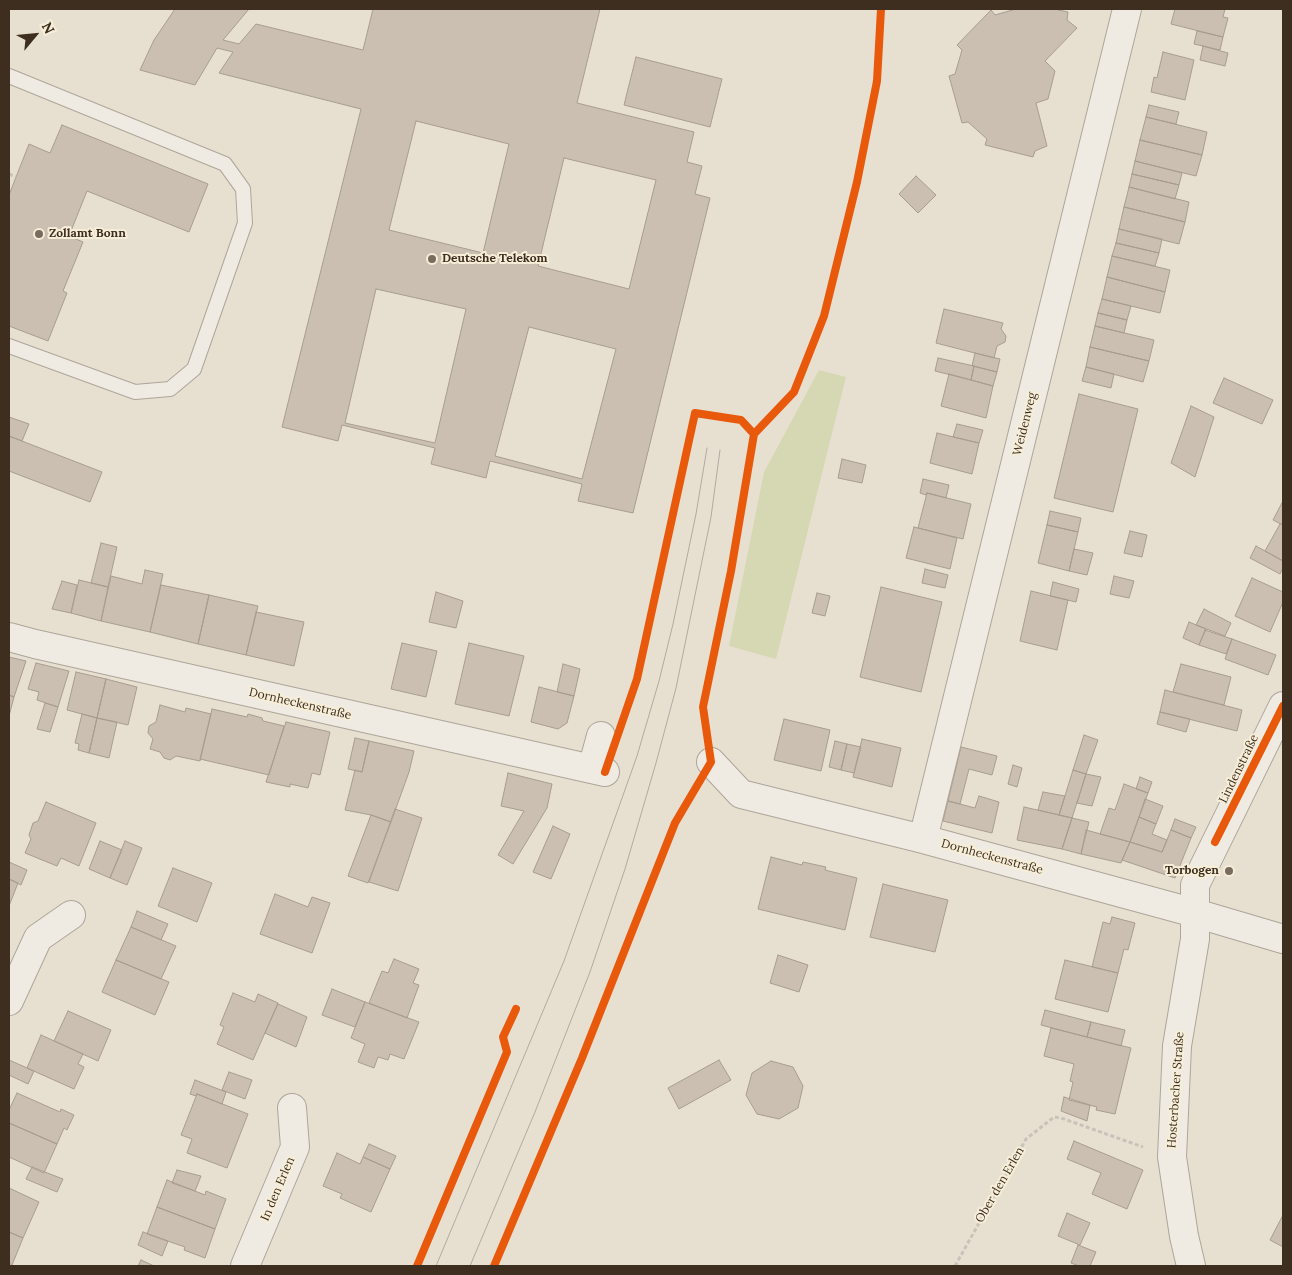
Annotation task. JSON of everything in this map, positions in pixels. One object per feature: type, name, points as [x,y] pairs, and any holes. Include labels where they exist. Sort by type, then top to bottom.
[{"type":"street","name":"Weidenweg","points":[[923,838],[1127,9]]},
{"type":"street","name":"Dornheckenstraße","points":[[9,637],[54,649],[598,771],[601,736]]},
{"type":"street","name":"Lindenstraße","points":[[1195,912],[1195,886],[1283,706]]},
{"type":"street","name":"Dornheckenstraße","points":[[711,762],[741,794],[923,838],[1195,912],[1283,939]]},
{"type":"street","name":"Hosterbacher Straße","points":[[1191,1266],[1184,1236],[1172,1157],[1177,1046],[1195,939],[1195,912]]},
{"type":"street","points":[[9,1001],[38,938],[71,914]]},
{"type":"street","name":"In den Erlen","points":[[245,1266],[295,1147],[292,1108]]},
{"type":"lane","points":[[9,76],[224,164],[243,189],[245,223],[194,369],[170,389],[135,392],[9,346]]},
{"type":"path","points":[[9,174],[16,177]]},
{"type":"green space","points":[[819,370],[846,377],[776,659],[729,646],[764,472]]},
{"type":"building","name":"Deutsche Telekom","points":[[175,9],[249,9],[223,40],[239,44],[256,24],[363,50],[373,9],[600,9],[577,103],[694,132],[687,162],[702,166],[695,194],[710,198],[633,513],[578,501],[582,484],[490,461],[486,478],[431,464],[435,448],[342,425],[338,441],[282,427],[361,109],[219,73],[233,52],[217,48],[195,85],[140,70],[154,40]],"holes":[[[416,121],[509,144],[483,253],[389,230]],[[564,158],[656,180],[629,289],[538,266]],[[376,289],[466,309],[435,443],[345,423]],[[529,327],[616,349],[582,479],[495,456]]]},
{"type":"building","points":[[1016,9],[1054,9],[1068,12],[1067,20],[1077,28],[1045,61],[1055,71],[1048,99],[1036,103],[1047,146],[1035,151],[1033,157],[985,145],[987,139],[968,122],[962,123],[949,76],[955,74],[962,50],[957,45],[991,10],[995,15]]},
{"type":"building","points":[[1175,9],[1225,9],[1223,17],[1228,18],[1223,37],[1171,24]]},
{"type":"building","points":[[1197,31],[1223,37],[1220,50],[1194,44]]},
{"type":"building","points":[[1203,46],[1228,53],[1225,66],[1200,60]]},
{"type":"building","points":[[1163,52],[1194,60],[1185,100],[1151,92],[1154,77],[1157,78]]},
{"type":"building","points":[[636,57],[722,79],[710,127],[624,105]]},
{"type":"building","points":[[1149,105],[1179,112],[1176,124],[1146,117]]},
{"type":"building","points":[[1146,117],[1207,132],[1202,155],[1140,140]]},
{"type":"building","name":"Zollamt Bonn","points":[[62,125],[208,184],[189,232],[87,191],[69,236],[83,242],[63,291],[67,293],[48,341],[9,326],[9,195],[29,144],[50,153]]},
{"type":"building","points":[[1140,140],[1202,155],[1196,176],[1135,161]]},
{"type":"building","points":[[1135,161],[1182,173],[1179,185],[1132,174]]},
{"type":"building","points":[[1132,174],[1179,185],[1175,199],[1129,187]]},
{"type":"building","points":[[916,176],[936,195],[918,213],[899,194]]},
{"type":"building","points":[[1129,187],[1189,202],[1185,222],[1124,207]]},
{"type":"building","points":[[1124,207],[1185,222],[1179,244],[1119,229]]},
{"type":"building","points":[[1119,229],[1162,239],[1159,253],[1116,243]]},
{"type":"building","points":[[1116,243],[1159,253],[1155,266],[1112,256]]},
{"type":"building","points":[[1112,256],[1170,270],[1165,292],[1107,277]]},
{"type":"building","points":[[1107,277],[1165,292],[1160,313],[1102,299]]},
{"type":"building","points":[[1102,299],[1131,306],[1127,320],[1098,313]]},
{"type":"building","points":[[944,309],[1003,323],[1001,329],[1006,336],[1005,342],[997,346],[994,358],[936,343]]},
{"type":"building","points":[[1098,313],[1127,320],[1124,333],[1095,326]]},
{"type":"building","points":[[1095,326],[1154,340],[1149,361],[1090,347]]},
{"type":"building","points":[[1090,347],[1149,361],[1143,382],[1086,367]]},
{"type":"building","points":[[975,353],[1000,359],[997,372],[972,366]]},
{"type":"building","points":[[938,358],[974,366],[971,380],[935,371]]},
{"type":"building","points":[[974,366],[997,372],[993,386],[971,380]]},
{"type":"building","points":[[1086,367],[1114,374],[1111,388],[1082,381]]},
{"type":"building","points":[[949,374],[993,386],[986,418],[941,406]]},
{"type":"building","points":[[1224,378],[1273,400],[1262,424],[1213,403]]},
{"type":"building","points":[[1079,394],[1138,409],[1113,512],[1054,498]]},
{"type":"building","points":[[1191,406],[1214,417],[1195,477],[1171,463]]},
{"type":"building","points":[[9,417],[29,424],[22,441],[9,436]]},
{"type":"building","points":[[957,424],[983,430],[979,443],[953,437]]},
{"type":"building","points":[[937,433],[979,443],[972,474],[930,463]]},
{"type":"building","points":[[9,436],[102,472],[90,502],[9,471]]},
{"type":"building","points":[[842,459],[866,465],[862,483],[838,478]]},
{"type":"building","points":[[923,479],[949,485],[946,498],[920,493]]},
{"type":"building","points":[[927,493],[971,504],[963,539],[918,528]]},
{"type":"building","points":[[1283,501],[1283,525],[1273,520]]},
{"type":"building","points":[[1050,511],[1081,518],[1078,532],[1047,525]]},
{"type":"building","points":[[1280,524],[1283,525],[1283,561],[1265,551]]},
{"type":"building","points":[[1047,525],[1078,532],[1069,571],[1038,563]]},
{"type":"building","points":[[914,527],[957,538],[950,569],[906,558]]},
{"type":"building","points":[[1130,531],[1147,535],[1142,557],[1124,553]]},
{"type":"building","points":[[101,543],[117,547],[108,587],[91,583]]},
{"type":"building","points":[[1256,546],[1283,561],[1283,568],[1280,574],[1250,558]]},
{"type":"building","points":[[1074,549],[1093,553],[1087,575],[1069,571]]},
{"type":"building","points":[[925,569],[948,575],[945,588],[922,583]]},
{"type":"building","points":[[145,570],[163,574],[150,632],[101,621],[111,576],[142,584]]},
{"type":"building","points":[[1114,576],[1134,581],[1129,598],[1110,594]]},
{"type":"building","points":[[1252,578],[1283,592],[1283,602],[1270,632],[1235,616]]},
{"type":"building","points":[[79,580],[108,587],[101,621],[71,613]]},
{"type":"building","points":[[62,581],[77,585],[71,613],[52,609]]},
{"type":"building","points":[[1053,582],[1079,589],[1076,602],[1050,596]]},
{"type":"building","points":[[161,585],[209,595],[198,644],[150,632]]},
{"type":"building","points":[[881,587],[942,602],[921,692],[860,677]]},
{"type":"building","points":[[1031,591],[1068,600],[1057,650],[1020,641]]},
{"type":"building","points":[[436,592],[463,601],[456,628],[429,622]]},
{"type":"building","points":[[817,593],[830,596],[825,616],[812,613]]},
{"type":"building","points":[[209,595],[258,606],[246,655],[198,644]]},
{"type":"building","points":[[1204,609],[1231,623],[1225,636],[1196,625]]},
{"type":"building","points":[[256,612],[304,622],[294,666],[246,655]]},
{"type":"building","points":[[1189,622],[1206,629],[1199,645],[1183,638]]},
{"type":"building","points":[[1205,630],[1232,639],[1226,654],[1199,645]]},
{"type":"building","points":[[1232,639],[1276,655],[1268,675],[1225,659]]},
{"type":"building","points":[[402,643],[437,651],[426,697],[391,689]]},
{"type":"building","points":[[469,643],[524,656],[509,716],[455,704]]},
{"type":"building","points":[[9,657],[26,661],[14,697],[9,695]]},
{"type":"building","points":[[36,663],[69,671],[58,707],[37,700],[39,692],[28,689]]},
{"type":"building","points":[[563,664],[580,669],[574,696],[557,692]]},
{"type":"building","points":[[1181,664],[1231,677],[1224,705],[1173,692]]},
{"type":"building","points":[[76,672],[106,679],[97,718],[67,710]]},
{"type":"building","points":[[106,679],[137,687],[128,725],[97,718]]},
{"type":"building","points":[[539,687],[574,696],[567,723],[558,729],[531,722]]},
{"type":"building","points":[[1165,690],[1242,710],[1237,731],[1160,712]]},
{"type":"building","points":[[9,695],[14,697],[9,716]]},
{"type":"building","points":[[45,703],[58,707],[50,732],[37,729]]},
{"type":"building","points":[[160,705],[185,712],[186,708],[211,714],[200,761],[176,756],[170,760],[164,758],[160,752],[150,749],[153,739],[148,733],[149,726],[156,722]]},
{"type":"building","points":[[212,709],[247,717],[248,714],[262,718],[263,721],[284,726],[269,775],[200,759]]},
{"type":"building","points":[[1160,712],[1190,719],[1186,732],[1157,724]]},
{"type":"building","points":[[82,714],[97,718],[89,753],[78,750],[79,744],[75,743]]},
{"type":"building","points":[[97,718],[117,722],[109,758],[89,753]]},
{"type":"building","points":[[784,719],[830,730],[821,771],[774,760]]},
{"type":"building","points":[[286,722],[330,732],[320,775],[312,773],[308,788],[290,784],[290,787],[266,782]]},
{"type":"building","points":[[1084,735],[1098,740],[1086,774],[1073,770]]},
{"type":"building","points":[[355,738],[369,741],[362,772],[348,769]]},
{"type":"building","points":[[862,739],[901,748],[892,787],[853,777]]},
{"type":"building","points":[[369,741],[414,751],[409,772],[391,822],[371,815],[345,810],[355,770],[362,772]]},
{"type":"building","points":[[835,741],[847,744],[841,770],[829,767]]},
{"type":"building","points":[[847,744],[861,747],[854,773],[841,770]]},
{"type":"building","points":[[961,747],[997,756],[992,775],[969,769],[960,804],[948,801]]},
{"type":"building","points":[[1013,765],[1022,768],[1017,787],[1008,784]]},
{"type":"building","points":[[1073,770],[1086,774],[1072,818],[1059,815]]},
{"type":"building","points":[[508,773],[552,784],[547,808],[513,864],[498,855],[524,811],[501,806]]},
{"type":"building","points":[[1086,774],[1101,777],[1092,806],[1077,803]]},
{"type":"building","points":[[1140,777],[1152,782],[1148,793],[1136,789]]},
{"type":"building","points":[[1124,784],[1148,793],[1130,842],[1100,834],[1109,808],[1115,810]]},
{"type":"building","points":[[1043,792],[1065,796],[1059,815],[1038,810]]},
{"type":"building","points":[[979,796],[999,802],[992,833],[943,821],[948,801],[975,808]]},
{"type":"building","points":[[1145,799],[1163,806],[1156,824],[1139,817]]},
{"type":"building","points":[[46,802],[96,823],[79,866],[61,858],[57,866],[25,853],[31,839],[29,835],[33,823],[38,821]]},
{"type":"building","points":[[1024,807],[1072,818],[1062,849],[1017,840]]},
{"type":"building","points":[[395,809],[422,818],[398,891],[369,882]]},
{"type":"building","points":[[371,815],[391,822],[368,883],[348,876]]},
{"type":"building","points":[[1139,817],[1156,824],[1152,834],[1167,840],[1162,852],[1130,842]]},
{"type":"building","points":[[1072,818],[1089,822],[1081,854],[1062,849]]},
{"type":"building","points":[[1175,819],[1196,827],[1191,838],[1171,830]]},
{"type":"building","points":[[553,826],[570,834],[551,879],[533,872]]},
{"type":"building","points":[[1086,830],[1130,842],[1121,863],[1081,854]]},
{"type":"building","points":[[1171,830],[1191,838],[1175,878],[1122,860],[1130,842],[1162,852]]},
{"type":"building","points":[[100,841],[122,850],[110,878],[89,869]]},
{"type":"building","points":[[125,841],[142,848],[127,885],[110,878]]},
{"type":"building","points":[[771,857],[802,865],[803,862],[826,867],[825,870],[857,878],[845,930],[758,909]]},
{"type":"building","points":[[9,862],[27,870],[21,885],[9,879]]},
{"type":"building","points":[[173,868],[212,883],[197,922],[158,906]]},
{"type":"building","points":[[9,879],[18,883],[9,906]]},
{"type":"building","points":[[883,884],[948,900],[935,952],[870,937]]},
{"type":"building","points":[[275,894],[308,907],[312,897],[330,903],[312,953],[260,934]]},
{"type":"building","points":[[137,911],[168,924],[161,940],[131,927]]},
{"type":"building","points":[[1112,917],[1135,923],[1128,950],[1124,949],[1118,973],[1092,967],[1103,922],[1110,924]]},
{"type":"building","points":[[131,927],[176,946],[161,979],[116,960]]},
{"type":"building","points":[[778,955],[808,965],[799,992],[770,983]]},
{"type":"building","points":[[394,959],[419,969],[413,983],[419,985],[407,1018],[369,1003],[382,971],[388,973]]},
{"type":"building","points":[[116,960],[169,982],[155,1015],[102,992]]},
{"type":"building","points":[[1065,960],[1118,973],[1108,1012],[1055,999]]},
{"type":"building","points":[[332,989],[365,1002],[355,1027],[322,1015]]},
{"type":"building","points":[[233,993],[255,1002],[258,994],[278,1003],[253,1060],[217,1044],[224,1027],[220,1025]]},
{"type":"building","points":[[365,1002],[419,1022],[404,1059],[390,1054],[388,1060],[378,1057],[374,1068],[358,1062],[365,1044],[351,1038]]},
{"type":"building","points":[[278,1004],[307,1017],[296,1047],[265,1033]]},
{"type":"building","points":[[1045,1010],[1091,1022],[1087,1037],[1041,1025]]},
{"type":"building","points":[[68,1011],[111,1030],[98,1061],[54,1041]]},
{"type":"building","points":[[1091,1022],[1125,1030],[1121,1046],[1087,1037]]},
{"type":"building","points":[[1051,1028],[1131,1048],[1115,1114],[1096,1110],[1097,1107],[1069,1100],[1073,1082],[1070,1081],[1074,1064],[1044,1056]]},
{"type":"building","points":[[41,1035],[83,1054],[78,1064],[84,1067],[74,1089],[27,1068]]},
{"type":"building","points":[[9,1060],[34,1071],[28,1084],[9,1075]]},
{"type":"building","points":[[719,1060],[731,1080],[679,1109],[668,1088]]},
{"type":"building","points":[[771,1061],[793,1067],[803,1086],[798,1108],[779,1119],[757,1114],[746,1095],[752,1073]]},
{"type":"building","points":[[229,1072],[252,1080],[245,1099],[222,1090]]},
{"type":"building","points":[[195,1080],[226,1092],[222,1104],[197,1094],[196,1096],[190,1094]]},
{"type":"building","points":[[17,1093],[60,1112],[61,1109],[74,1115],[67,1130],[64,1128],[57,1144],[9,1123],[9,1110]]},
{"type":"building","points":[[197,1094],[248,1114],[227,1168],[187,1153],[192,1139],[181,1135]]},
{"type":"building","points":[[1064,1097],[1090,1105],[1087,1121],[1061,1111]]},
{"type":"building","points":[[9,1123],[57,1144],[44,1173],[9,1157]]},
{"type":"building","points":[[1074,1141],[1143,1170],[1127,1209],[1092,1194],[1101,1173],[1067,1159]]},
{"type":"building","points":[[369,1144],[396,1156],[390,1169],[363,1157]]},
{"type":"building","points":[[337,1153],[360,1164],[363,1157],[390,1169],[371,1212],[340,1198],[342,1194],[323,1186]]},
{"type":"building","points":[[32,1167],[63,1179],[57,1192],[26,1179]]},
{"type":"building","points":[[177,1170],[201,1176],[195,1191],[172,1183]]},
{"type":"building","points":[[167,1180],[205,1195],[206,1191],[226,1199],[215,1229],[157,1207]]},
{"type":"building","points":[[9,1188],[39,1202],[23,1238],[9,1232]]},
{"type":"building","points":[[157,1207],[215,1229],[205,1258],[184,1250],[185,1247],[147,1234]]},
{"type":"building","points":[[1067,1213],[1090,1223],[1080,1245],[1058,1236]]},
{"type":"building","points":[[1283,1215],[1283,1247],[1270,1240]]},
{"type":"building","points":[[9,1232],[23,1238],[12,1265],[9,1263]]},
{"type":"building","points":[[143,1232],[168,1241],[162,1256],[138,1245]]},
{"type":"building","points":[[1078,1245],[1096,1252],[1090,1266],[1079,1266],[1071,1263]]},
{"type":"building","points":[[141,1260],[154,1266],[138,1266]]},
{"type":"tram line","points":[[436,1266],[564,961],[637,756],[673,624],[696,514],[707,448]]},
{"type":"tram line","points":[[470,1266],[535,1112],[590,972],[625,869],[676,688],[711,517],[720,450]]},
{"type":"cycle path","points":[[494,1266],[582,1058],[675,823],[711,762],[703,707],[731,571],[754,434],[794,392],[824,316],[857,182],[877,81],[881,9]]},
{"type":"cycle path","points":[[605,772],[637,679],[695,413],[741,420],[754,434]]},
{"type":"cycle path","points":[[1215,842],[1283,706]]},
{"type":"cycle path","points":[[417,1266],[507,1052],[503,1037],[516,1009]]},
{"type":"place","name":"Zollamt Bonn","points":[[39,234]]},
{"type":"place","name":"Deutsche Telekom","points":[[432,259]]},
{"type":"place","name":"Torbogen","points":[[1229,871]]}]
